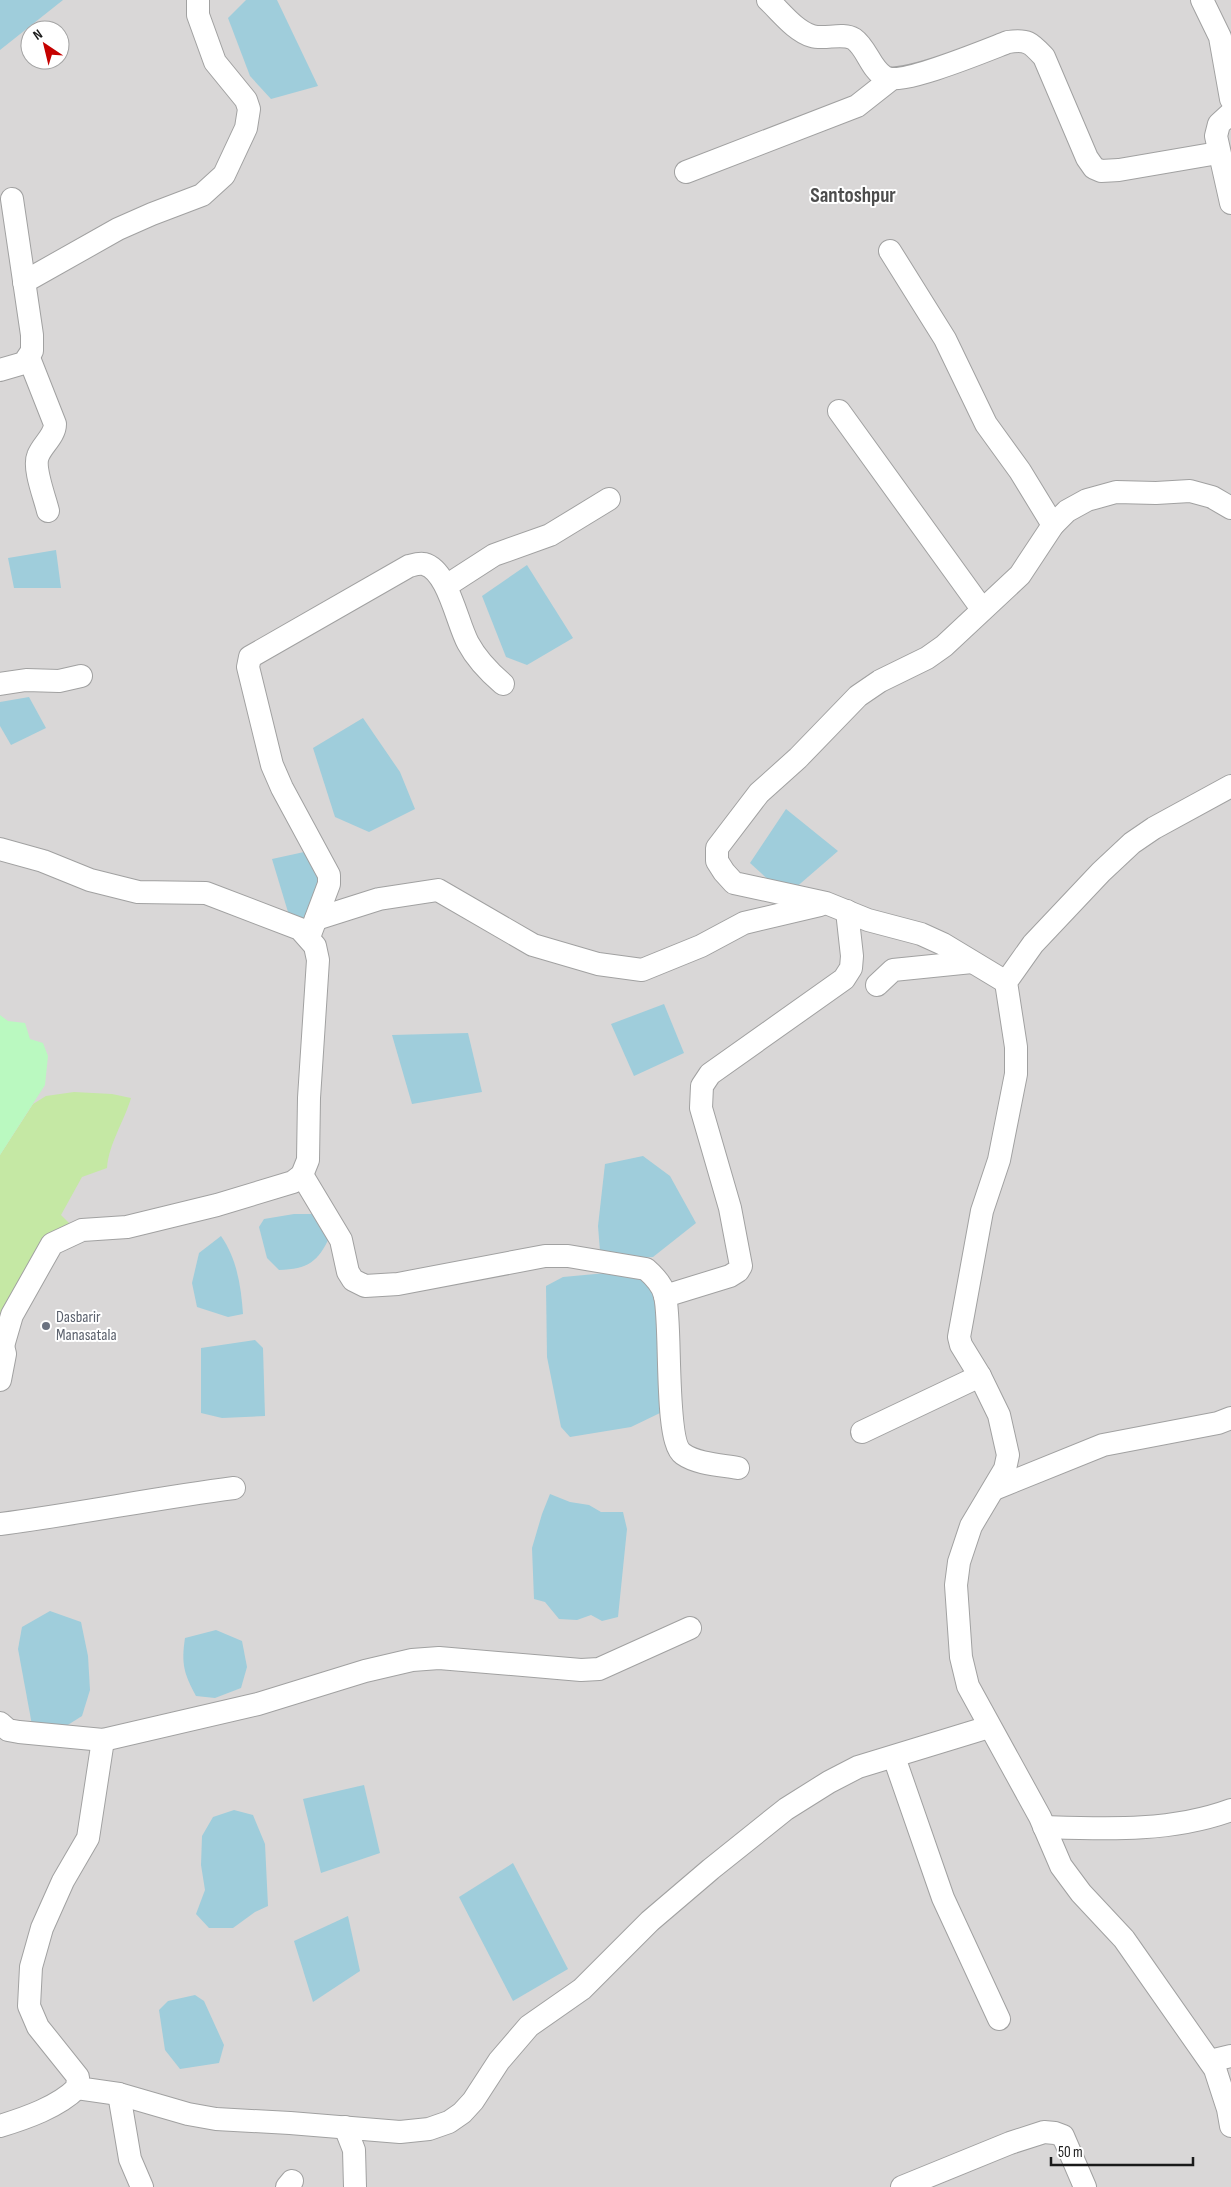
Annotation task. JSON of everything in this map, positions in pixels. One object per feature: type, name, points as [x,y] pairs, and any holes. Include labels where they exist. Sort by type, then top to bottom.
[{"type":"street","points":[[24,282],[118,229],[202,195],[224,175],[246,128],[249,109],[246,100],[212,55],[198,15],[198,0]]},
{"type":"street","points":[[768,0],[794,25],[811,36],[854,39],[882,76],[890,80],[915,75],[1008,42],[1022,40],[1033,44],[1044,57],[1087,158],[1094,168],[1101,171],[1119,170],[1218,153]]},
{"type":"street","points":[[1202,0],[1220,37],[1231,99]]},
{"type":"street","points":[[686,172],[857,106],[890,80]]},
{"type":"street","points":[[1231,113],[1220,124],[1216,136],[1218,153],[1231,202]]},
{"type":"street","points":[[0,370],[24,363],[32,351],[32,335],[12,199]]},
{"type":"street","points":[[890,251],[945,339],[986,424],[1020,471],[1053,525]]},
{"type":"street","points":[[29,358],[55,430],[37,458],[37,467],[48,511]]},
{"type":"street","points":[[839,411],[982,609]]},
{"type":"street","points":[[1006,982],[943,944],[921,934],[868,920],[826,903],[734,883],[717,861],[717,848],[759,793],[798,758],[858,696],[880,681],[927,658],[944,646],[1020,575],[1053,525],[1067,511],[1086,500],[1116,492],[1156,493],[1190,491],[1212,497],[1231,508]]},
{"type":"street","points":[[446,586],[494,555],[550,535],[609,499]]},
{"type":"street","points":[[0,1380],[4,1361],[2,1346],[12,1315],[52,1244],[82,1230],[127,1227],[218,1205],[293,1182],[302,1176],[308,1160],[309,1098],[318,960],[313,928],[329,884],[329,875],[282,788],[272,765],[247,661],[257,652],[409,566],[422,564],[431,568],[446,586],[467,642],[485,668],[503,684]]},
{"type":"street","points":[[0,684],[26,680],[59,681],[81,676]]},
{"type":"street","points":[[1231,786],[1154,828],[1132,843],[1101,872],[1033,944],[1006,982],[1016,1047],[1016,1074],[999,1160],[982,1211],[960,1326],[961,1345],[980,1376],[999,1415],[1008,1454],[1006,1469],[971,1526],[959,1562],[956,1585],[961,1657],[968,1686],[1044,1827],[1061,1866],[1082,1893],[1124,1939],[1221,2058],[1218,2077],[1231,2126]]},
{"type":"street","points":[[0,849],[43,861],[90,880],[138,892],[206,893],[300,929],[313,928],[379,899],[438,890],[533,945],[598,964],[642,970],[701,946],[744,924],[826,903]]},
{"type":"street","points":[[665,1296],[730,1276],[738,1271],[741,1266],[730,1208],[700,1108],[702,1086],[710,1074],[844,979],[851,968],[852,956],[847,911]]},
{"type":"street","points":[[877,985],[893,970],[972,962]]},
{"type":"street","points":[[302,1176],[341,1240],[348,1272],[353,1280],[366,1286],[398,1284],[545,1256],[568,1256],[646,1269],[654,1277],[665,1296],[672,1394],[671,1422],[675,1442],[681,1452],[692,1459],[738,1468]]},
{"type":"street","points":[[862,1432],[980,1376]]},
{"type":"street","points":[[994,1489],[1103,1445],[1218,1423],[1231,1418]]},
{"type":"street","points":[[0,1524],[84,1513],[155,1498],[234,1488]]},
{"type":"street","points":[[0,1723],[8,1730],[19,1732],[103,1740],[258,1704],[365,1671],[412,1660],[439,1658],[581,1670],[599,1669],[690,1628]]},
{"type":"street","points":[[77,2088],[119,2094],[216,2120],[400,2132],[429,2129],[449,2122],[462,2113],[499,2061],[530,2026],[582,1989],[650,1921],[786,1809],[828,1782],[858,1767],[990,1727]]},
{"type":"street","points":[[0,2126],[17,2121],[67,2098],[77,2088],[78,2076],[38,2027],[29,2006],[31,1968],[45,1920],[63,1881],[88,1838],[103,1740]]},
{"type":"street","points":[[894,1756],[943,1898],[999,2019]]},
{"type":"street","points":[[1044,1827],[1106,1829],[1158,1827],[1213,1816],[1231,1810]]},
{"type":"street","points":[[119,2094],[130,2159],[142,2187]]},
{"type":"street","points":[[345,2128],[354,2150],[355,2187]]},
{"type":"street","points":[[902,2187],[1010,2143],[1044,2132],[1063,2136],[1085,2187]]},
{"type":"shaded area","points":[[0,0],[1231,0],[1231,2187],[0,2187]]},
{"type":"green space","points":[[0,1015],[8,1021],[25,1023],[30,1039],[43,1043],[48,1056],[45,1085],[0,1155]]},
{"type":"green space","points":[[74,1092],[112,1094],[131,1098],[114,1141],[107,1168],[82,1177],[61,1215],[69,1223],[67,1232],[11,1307],[0,1315],[0,1155],[33,1104],[46,1096]]},
{"type":"water","points":[[0,0],[63,0],[38,20],[20,20],[20,34],[0,50]]},
{"type":"water","points":[[246,0],[277,0],[318,86],[271,99],[250,76],[228,18]]},
{"type":"water","points":[[56,550],[61,588],[14,588],[8,558]]},
{"type":"water","points":[[527,565],[573,638],[527,665],[506,657],[482,596]]},
{"type":"water","points":[[29,697],[46,728],[11,745],[0,726],[0,702]]},
{"type":"water","points":[[363,718],[400,772],[415,809],[369,832],[335,817],[313,748]]},
{"type":"water","points":[[786,809],[838,851],[786,896],[750,863]]},
{"type":"water","points":[[327,847],[328,918],[291,922],[272,859]]},
{"type":"water","points":[[664,1004],[684,1053],[634,1076],[611,1024]]},
{"type":"water","points":[[468,1033],[482,1092],[412,1104],[392,1035]]},
{"type":"water","points":[[643,1156],[670,1176],[696,1223],[653,1257],[614,1260],[600,1251],[598,1226],[605,1164]]},
{"type":"water","points":[[294,1214],[313,1214],[330,1236],[316,1258],[305,1266],[279,1270],[267,1258],[259,1227],[264,1219]]},
{"type":"water","points":[[221,1236],[234,1263],[243,1314],[228,1317],[197,1307],[192,1283],[199,1253]]},
{"type":"water","points":[[606,1273],[648,1275],[663,1302],[668,1395],[660,1413],[631,1427],[570,1437],[561,1427],[547,1357],[546,1286],[563,1277]]},
{"type":"water","points":[[255,1340],[263,1348],[265,1416],[222,1418],[201,1413],[201,1348]]},
{"type":"water","points":[[550,1494],[570,1502],[589,1505],[601,1512],[623,1512],[627,1529],[618,1617],[602,1621],[591,1615],[577,1620],[559,1619],[545,1602],[534,1599],[532,1548]]},
{"type":"water","points":[[50,1611],[81,1622],[88,1656],[90,1690],[82,1716],[63,1728],[32,1725],[18,1649],[22,1627]]},
{"type":"water","points":[[216,1630],[242,1641],[247,1667],[241,1688],[215,1698],[196,1696],[184,1668],[185,1638]]},
{"type":"water","points":[[364,1785],[380,1853],[321,1873],[303,1799]]},
{"type":"water","points":[[234,1810],[253,1815],[265,1844],[268,1906],[255,1912],[233,1928],[209,1928],[196,1914],[205,1890],[201,1865],[202,1836],[213,1817]]},
{"type":"water","points":[[513,1863],[568,1969],[513,2001],[459,1897]]},
{"type":"water","points":[[348,1916],[360,1971],[313,2002],[294,1941]]},
{"type":"water","points":[[195,1995],[204,2001],[224,2045],[219,2063],[180,2069],[165,2050],[159,2010],[168,2001]]},
{"type":"place","name":"Dasbarir Manasatala","points":[[46,1326]]},
{"type":"district","name":"Santoshpur","points":[[853,195]]}]
